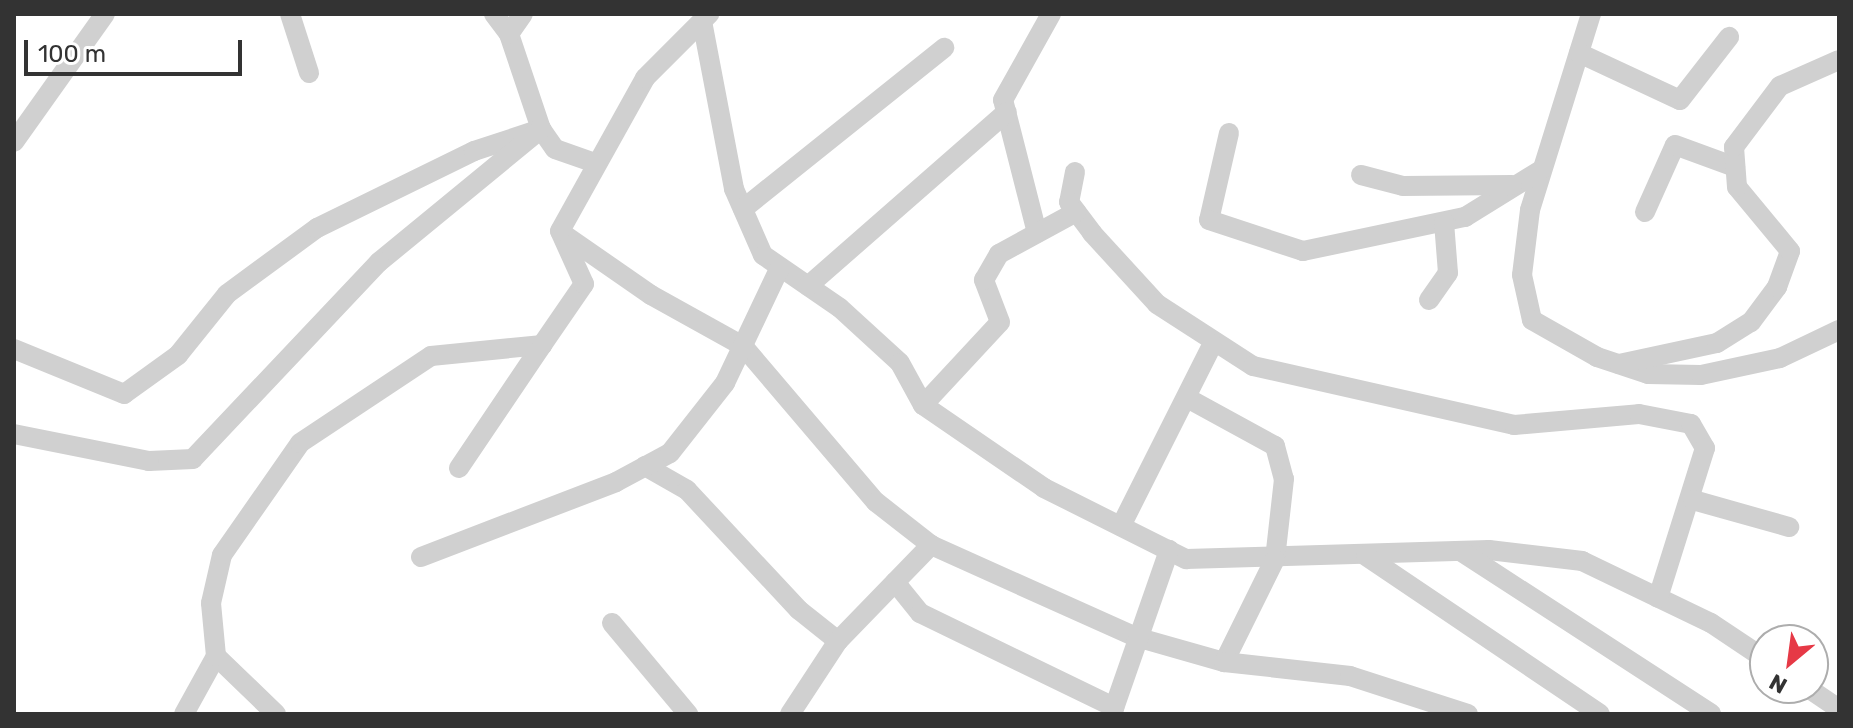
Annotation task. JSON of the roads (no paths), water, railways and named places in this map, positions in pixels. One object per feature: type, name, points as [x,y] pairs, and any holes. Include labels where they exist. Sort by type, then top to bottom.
[{"type":"street","points":[[14,142],[105,14]]},
{"type":"street","points":[[290,14],[309,73]]},
{"type":"street","points":[[494,14],[509,34],[541,129],[555,149],[595,163]]},
{"type":"street","points":[[509,34],[523,14]]},
{"type":"street","points":[[1037,233],[1003,100],[1051,14]]},
{"type":"street","points":[[1591,14],[1541,170],[1522,275],[1532,320],[1619,364],[1701,375],[1780,358],[1839,330]]},
{"type":"street","points":[[560,231],[595,163],[645,78],[705,18]]},
{"type":"street","points":[[705,18],[743,209],[763,255],[808,286],[900,363],[923,405],[1044,488],[1186,559],[1462,552],[1582,561],[1658,598],[1749,650]]},
{"type":"street","points":[[1579,53],[1680,100],[1729,37]]},
{"type":"street","points":[[743,209],[944,48]]},
{"type":"street","points":[[1619,364],[1717,343],[1751,322],[1777,287],[1790,251],[1737,187],[1734,147],[1780,86],[1839,60]]},
{"type":"street","points":[[808,286],[1007,112]]},
{"type":"street","points":[[14,349],[124,394],[178,355],[227,294],[317,228],[474,151],[541,129]]},
{"type":"street","points":[[14,434],[149,461],[193,459],[379,262],[541,129]]},
{"type":"street","points":[[1229,133],[1209,220],[1224,230],[1303,251],[1444,222],[1541,170]]},
{"type":"street","points":[[1645,212],[1675,145],[1735,167]]},
{"type":"street","points":[[1075,172],[1069,202],[1157,304],[1212,345],[1253,366],[1514,425],[1639,414],[1691,424],[1705,448],[1693,500],[1658,598]]},
{"type":"street","points":[[1361,175],[1403,186],[1516,185]]},
{"type":"street","points":[[923,405],[1000,322],[984,280],[999,254],[1076,212]]},
{"type":"street","points":[[1429,300],[1448,273],[1444,222]]},
{"type":"street","points":[[459,468],[584,284],[560,231]]},
{"type":"street","points":[[560,231],[651,295],[743,346],[876,502],[931,545],[1136,637],[1224,662],[1350,676],[1468,714]]},
{"type":"street","points":[[421,557],[670,453],[725,383],[780,267]]},
{"type":"street","points":[[184,714],[216,656],[211,603],[222,555],[300,443],[431,356],[542,345]]},
{"type":"street","points":[[1121,526],[1189,399],[1212,345]]},
{"type":"street","points":[[1189,399],[1275,446],[1284,479],[1275,559],[1224,662]]},
{"type":"street","points":[[645,466],[687,490],[789,600],[838,641]]},
{"type":"street","points":[[1693,500],[1789,527]]},
{"type":"street","points":[[790,714],[838,641],[931,545]]},
{"type":"street","points":[[895,582],[920,613],[1113,711],[1136,637],[1169,550]]},
{"type":"street","points":[[1462,552],[1711,714]]},
{"type":"street","points":[[1366,556],[1600,714]]},
{"type":"street","points":[[612,623],[688,714]]},
{"type":"street","points":[[216,656],[276,714]]}]
